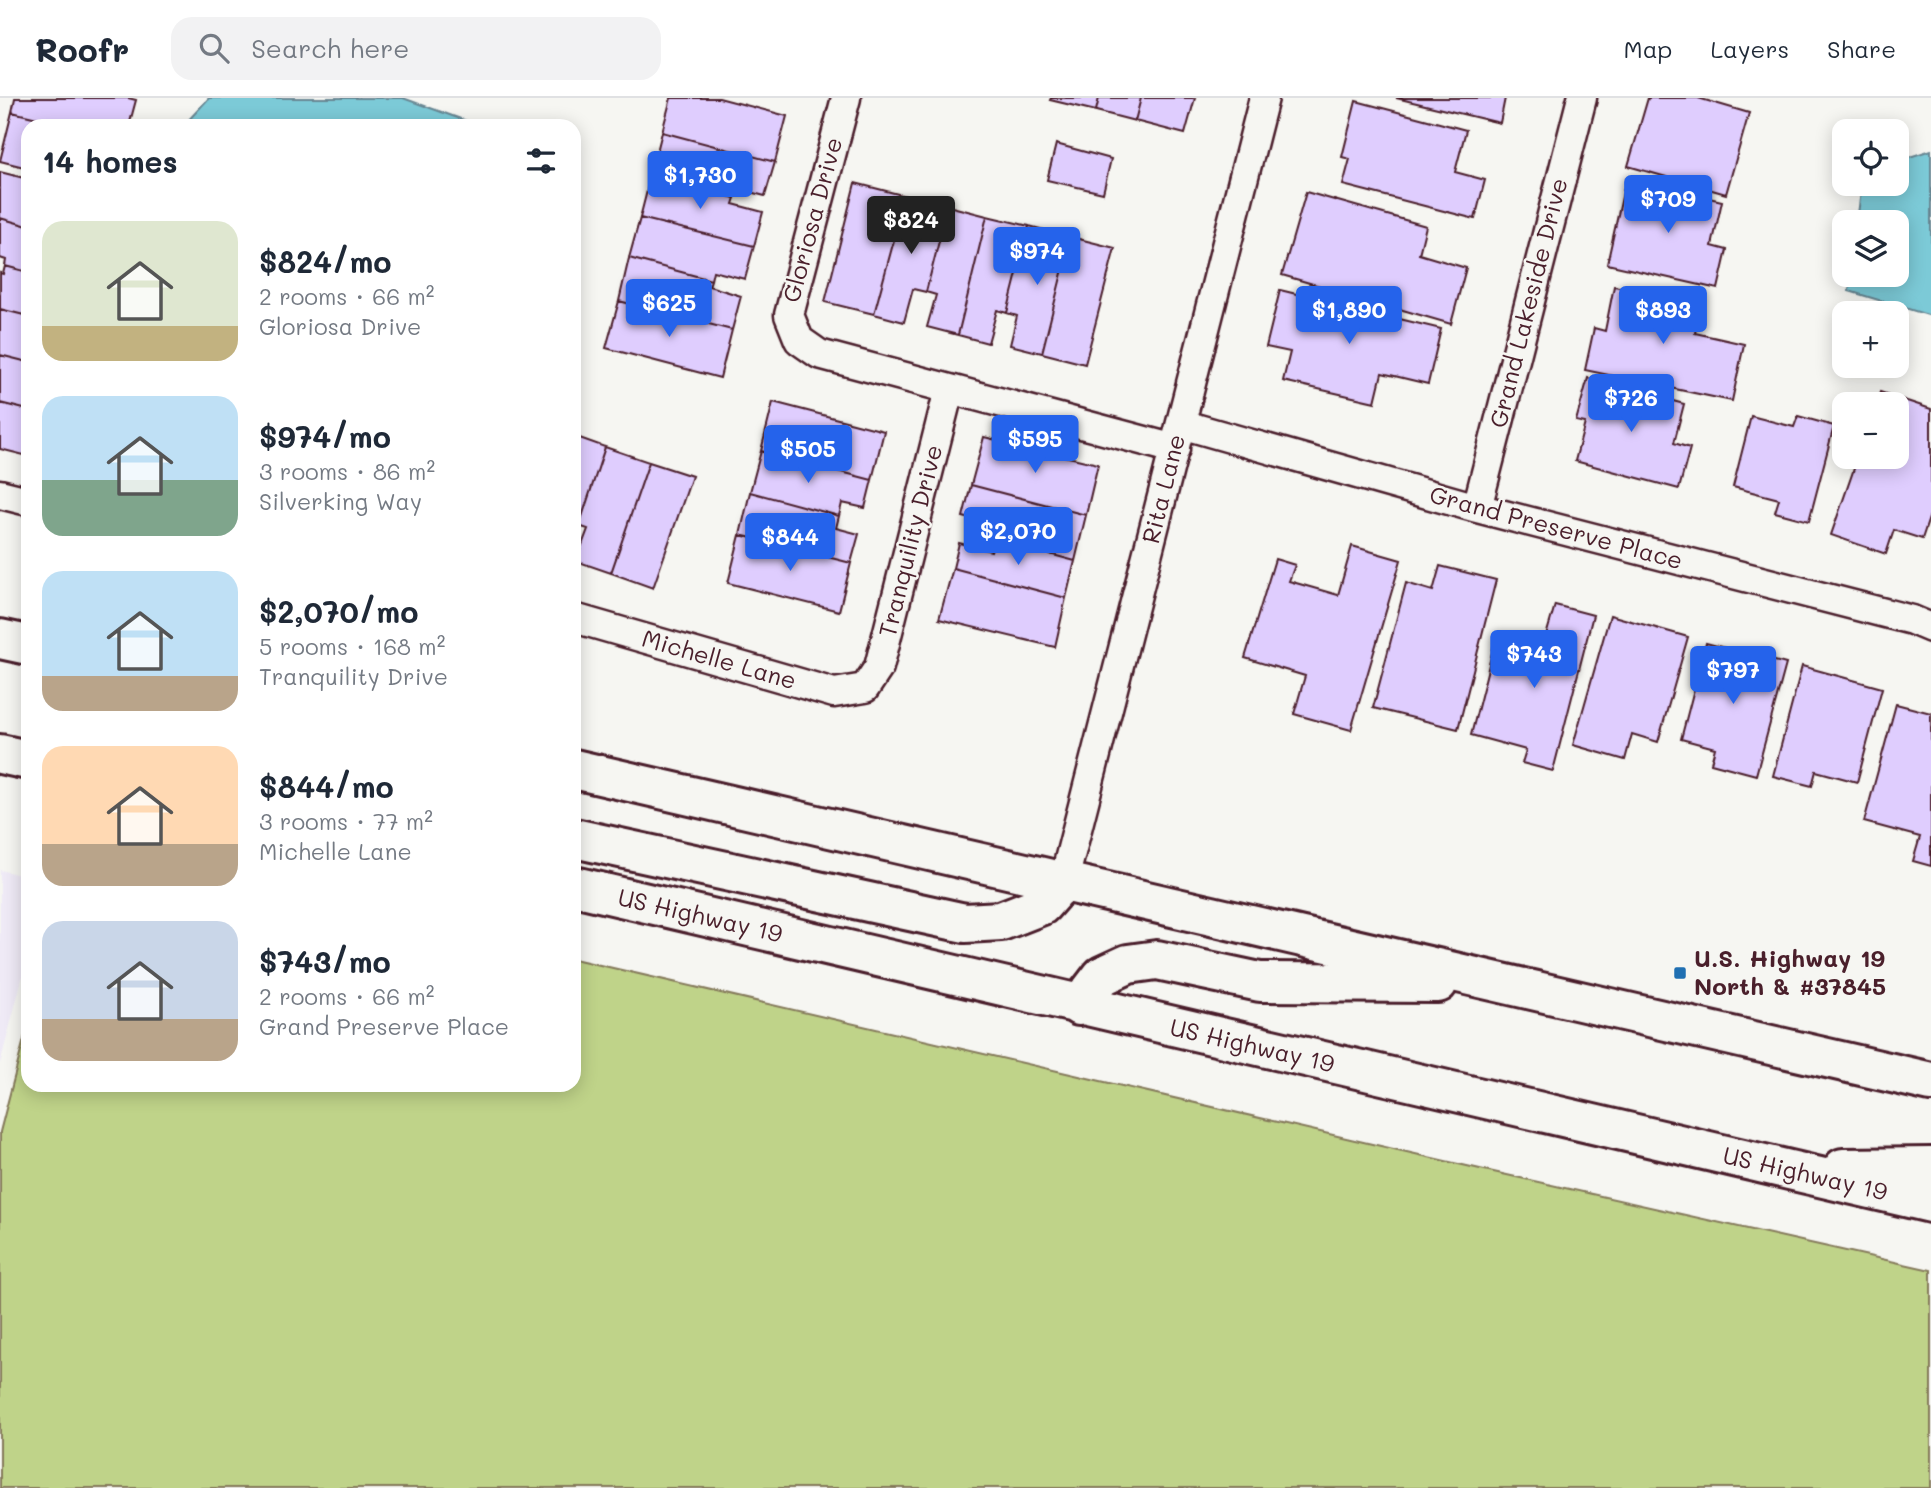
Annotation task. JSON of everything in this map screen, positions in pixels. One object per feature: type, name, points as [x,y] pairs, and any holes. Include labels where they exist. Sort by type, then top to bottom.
[{"type":"highway","points":[[0,639],[21,644]]},
{"type":"highway","points":[[0,754],[21,758]]},
{"type":"highway","points":[[581,771],[1931,1082]]},
{"type":"highway","points":[[581,840],[965,923],[1001,921],[1042,905],[1064,880]]},
{"type":"highway","name":"US Highway 19","points":[[581,888],[1931,1203]]},
{"type":"highway","points":[[1079,1006],[1102,976],[1128,964],[1157,960],[1260,982],[1506,983]]},
{"type":"highway","points":[[1785,1169],[1931,1167]]},
{"type":"street","name":"Gloriosa Drive","points":[[799,340],[789,315],[846,98]]},
{"type":"street","name":"Rita Lane","points":[[1064,880],[1264,98]]},
{"type":"street","name":"Grand Lakeside Drive","points":[[1477,508],[1582,98]]},
{"type":"street","name":"Grand Preserve Place","points":[[799,340],[818,354],[949,390],[1178,437],[1477,508],[1899,617],[1931,628]]},
{"type":"street","name":"Tranquility Drive","points":[[865,688],[879,667],[949,390]]},
{"type":"street","points":[[0,494],[21,498]]},
{"type":"street","name":"Michelle Lane","points":[[581,620],[834,693],[865,688]]},
{"type":"shaded area","points":[[0,870],[21,875],[21,983],[0,1064]]},
{"type":"green space","points":[[581,961],[1480,1169],[1931,1270],[1931,1488],[0,1488],[0,1132],[21,1051],[21,1092],[581,1092]]},
{"type":"water","points":[[209,98],[403,98],[461,119],[190,119]]},
{"type":"water","points":[[1931,150],[1931,316],[1909,309],[1909,301],[1882,301],[1849,291],[1850,287],[1909,287],[1909,210],[1859,210],[1860,196],[1909,196],[1909,157]]},
{"type":"building","points":[[15,98],[136,100],[131,119],[42,119],[12,112]]},
{"type":"building","points":[[671,98],[719,98],[787,116],[775,162],[662,132]]},
{"type":"building","points":[[1099,98],[1096,111],[1050,100]]},
{"type":"building","points":[[1099,98],[1141,98],[1135,121],[1096,111]]},
{"type":"building","points":[[1141,98],[1195,98],[1185,134],[1135,121]]},
{"type":"building","points":[[1396,98],[1505,98],[1500,123]]},
{"type":"building","points":[[1648,98],[1698,98],[1749,113],[1726,194],[1628,166]]},
{"type":"building","points":[[1356,101],[1466,130],[1455,172],[1485,180],[1475,219],[1343,185],[1350,159],[1342,157]]},
{"type":"building","points":[[12,112],[42,119],[21,119],[21,166],[0,161]]},
{"type":"building","points":[[662,132],[775,162],[765,196],[738,189],[735,198],[651,175]]},
{"type":"building","points":[[1056,144],[1111,159],[1103,193],[1047,180]]},
{"type":"building","points":[[0,172],[21,177],[21,224],[0,218]]},
{"type":"building","points":[[651,175],[735,198],[733,204],[763,212],[754,246],[640,218]]},
{"type":"building","points":[[1626,179],[1722,201],[1712,246],[1727,250],[1718,289],[1607,264]]},
{"type":"building","points":[[855,183],[906,196],[874,314],[825,302]]},
{"type":"building","points":[[1306,192],[1426,226],[1419,254],[1466,268],[1451,324],[1282,275]]},
{"type":"building","points":[[906,196],[948,206],[926,292],[913,289],[904,322],[874,314]]},
{"type":"building","points":[[948,206],[987,216],[958,335],[927,327],[936,295],[926,292]]},
{"type":"building","points":[[987,216],[1029,226],[1007,313],[997,310],[988,343],[958,335]]},
{"type":"building","points":[[0,218],[21,224],[21,270],[5,266],[6,260],[0,258]]},
{"type":"building","points":[[640,218],[754,246],[745,279],[713,271],[711,280],[629,258]]},
{"type":"building","points":[[1029,226],[1071,237],[1042,353],[1010,345],[1017,316],[1007,313]]},
{"type":"building","points":[[1071,237],[1115,248],[1085,364],[1042,353]]},
{"type":"building","points":[[629,258],[711,280],[709,286],[741,296],[732,330],[619,301]]},
{"type":"building","points":[[5,266],[21,270],[21,314],[0,309],[0,273],[3,274]]},
{"type":"building","points":[[1614,286],[1701,304],[1695,333],[1744,344],[1732,401],[1585,370],[1594,328],[1605,331]]},
{"type":"building","points":[[1280,290],[1441,329],[1428,384],[1382,373],[1375,402],[1283,381],[1290,352],[1266,347]]},
{"type":"building","points":[[619,301],[732,330],[720,378],[606,348]]},
{"type":"building","points":[[0,309],[21,314],[21,360],[0,355]]},
{"type":"building","points":[[0,355],[21,360],[21,408],[0,403]]},
{"type":"building","points":[[1588,378],[1684,404],[1674,443],[1690,448],[1679,489],[1575,461],[1585,423],[1576,421]]},
{"type":"building","points":[[773,402],[884,431],[872,480],[761,451]]},
{"type":"building","points":[[1909,402],[1931,409],[1931,512],[1922,539],[1894,530],[1886,554],[1831,535],[1854,469],[1909,469]]},
{"type":"building","points":[[0,403],[21,408],[21,454],[0,449]]},
{"type":"building","points":[[1751,416],[1794,427],[1798,416],[1832,425],[1809,521],[1775,512],[1779,499],[1733,487]]},
{"type":"building","points":[[984,437],[1098,464],[1086,515],[971,485]]},
{"type":"building","points":[[581,438],[605,447],[581,520]]},
{"type":"building","points":[[605,447],[649,462],[611,573],[581,563],[581,548],[588,529],[581,527]]},
{"type":"building","points":[[761,451],[872,480],[865,508],[842,503],[839,516],[750,492]]},
{"type":"building","points":[[649,462],[692,476],[653,588],[611,573]]},
{"type":"building","points":[[971,485],[1086,515],[1075,561],[994,539],[998,526],[963,517]]},
{"type":"building","points":[[750,492],[839,516],[836,528],[859,534],[851,563],[740,535]]},
{"type":"building","points":[[740,535],[851,563],[839,611],[728,583]]},
{"type":"building","points":[[994,539],[1075,561],[1066,598],[953,568],[959,543],[991,551]]},
{"type":"building","points":[[1352,546],[1401,560],[1351,730],[1294,714],[1305,676],[1245,658],[1275,559],[1295,565],[1289,581],[1338,595]]},
{"type":"building","points":[[1440,566],[1496,580],[1458,729],[1373,708],[1406,583],[1433,591]]},
{"type":"building","points":[[953,568],[1066,598],[1055,647],[939,619]]},
{"type":"building","points":[[1555,605],[1593,615],[1553,771],[1522,763],[1526,750],[1471,735],[1495,641],[1541,653]]},
{"type":"building","points":[[1610,615],[1688,637],[1658,742],[1632,734],[1625,760],[1573,745]]},
{"type":"building","points":[[1706,643],[1786,664],[1756,775],[1711,763],[1715,748],[1681,739]]},
{"type":"building","points":[[1802,666],[1882,688],[1857,782],[1816,771],[1812,786],[1773,776]]},
{"type":"building","points":[[1896,704],[1931,713],[1931,866],[1913,861],[1920,837],[1864,822]]},
{"type":"place","name":"U.S. Highway 19 North & #37845","points":[[1680,973]]}]
